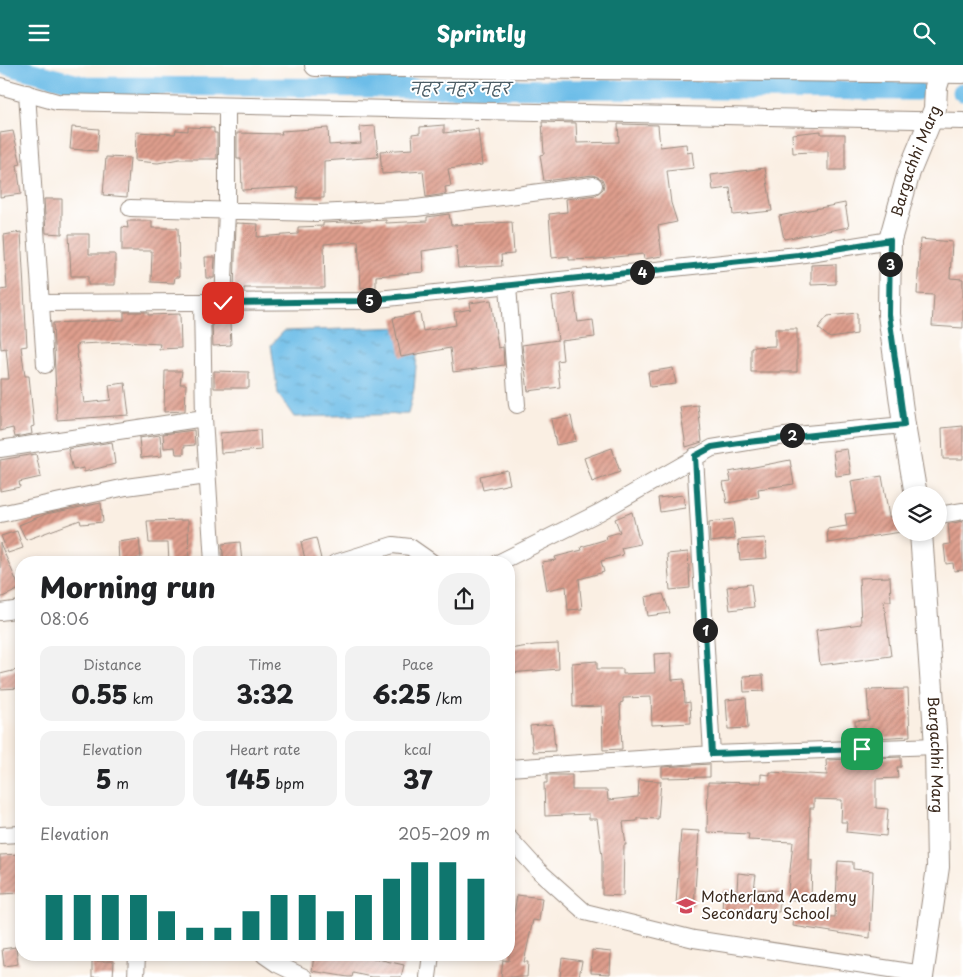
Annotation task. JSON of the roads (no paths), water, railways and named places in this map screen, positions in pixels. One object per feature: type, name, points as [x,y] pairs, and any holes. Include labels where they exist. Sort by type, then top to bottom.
[{"type":"street","points":[[316,65],[946,74]]},
{"type":"street","name":"Bargachhi Marg","points":[[914,486],[889,315],[890,240],[909,172],[946,74]]},
{"type":"street","points":[[0,86],[57,101],[227,107],[932,114],[963,121]]},
{"type":"street","points":[[27,93],[45,365]]},
{"type":"street","points":[[223,303],[227,211],[227,107]]},
{"type":"street","points":[[130,208],[318,213],[416,208],[594,185]]},
{"type":"street","points":[[41,303],[359,301],[798,255],[890,240]]},
{"type":"street","points":[[508,286],[517,405]]},
{"type":"street","points":[[202,303],[204,418],[213,556]]},
{"type":"street","points":[[0,449],[204,418]]},
{"type":"street","points":[[512,556],[600,511],[712,447],[904,425]]},
{"type":"street","points":[[695,456],[712,754]]},
{"type":"street","points":[[0,515],[126,487],[207,476]]},
{"type":"street","points":[[947,514],[963,511]]},
{"type":"street","name":"Bargachhi Marg","points":[[922,541],[936,746],[938,867],[922,975]]},
{"type":"street","points":[[358,556],[393,545],[410,547],[422,556]]},
{"type":"street","points":[[0,611],[15,610]]},
{"type":"street","points":[[515,768],[712,754],[936,746]]},
{"type":"street","points":[[0,835],[15,834]]},
{"type":"street","points":[[515,845],[539,871],[585,912],[694,939],[922,975]]},
{"type":"street","points":[[136,977],[137,961]]},
{"type":"street","points":[[273,961],[304,977]]},
{"type":"street","points":[[428,977],[430,961]]},
{"type":"water","points":[[405,327],[418,343],[414,389],[408,414],[294,417],[278,394],[271,345],[284,331]]},
{"type":"waterway","name":"नहर नहर नहर","points":[[5,65],[86,86],[917,91]]},
{"type":"place","name":"Motherland Academy Secondary School","points":[[686,906]]}]
